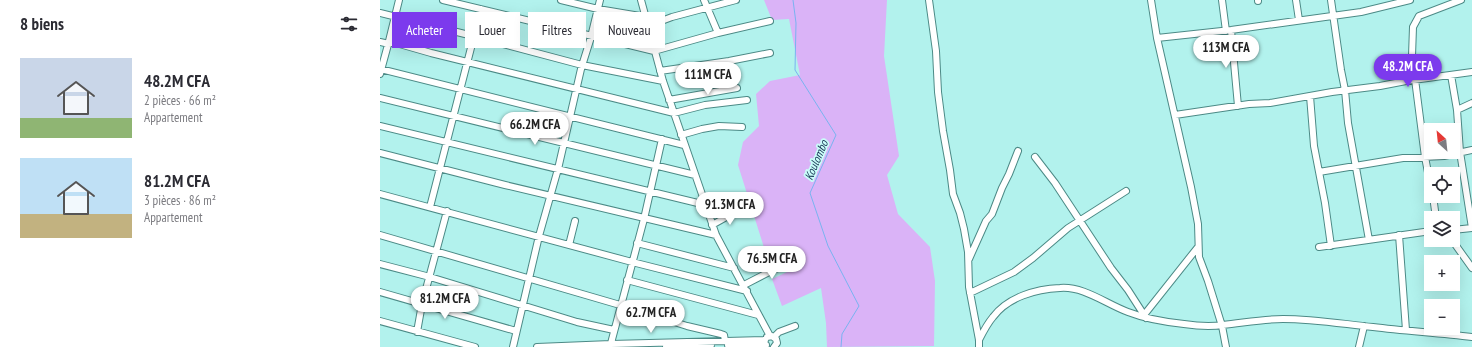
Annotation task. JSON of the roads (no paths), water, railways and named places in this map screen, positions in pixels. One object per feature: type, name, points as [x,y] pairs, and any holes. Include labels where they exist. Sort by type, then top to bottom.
[{"type":"street","points":[[396,12],[399,0]]},
{"type":"street","points":[[443,0],[654,51],[770,21]]},
{"type":"street","points":[[561,0],[616,12]]},
{"type":"street","points":[[513,347],[528,279],[558,170],[576,89],[600,0]]},
{"type":"street","points":[[642,0],[645,12]]},
{"type":"street","points":[[704,0],[718,34]]},
{"type":"street","points":[[665,20],[736,0]]},
{"type":"street","points":[[929,0],[936,51],[938,92],[943,131],[953,194],[960,212],[964,229],[970,293],[979,344]]},
{"type":"street","points":[[1151,0],[1157,38],[1175,114],[1198,224],[1198,247],[1201,265],[1208,281],[1222,326],[1226,347]]},
{"type":"street","points":[[1222,0],[1228,31],[1238,106]]},
{"type":"street","points":[[1296,0],[1299,20]]},
{"type":"street","points":[[1331,0],[1345,90],[1348,123],[1369,240]]},
{"type":"street","points":[[1157,38],[1228,31],[1333,16],[1382,8],[1410,0]]},
{"type":"street","points":[[1424,148],[1412,56],[1413,27],[1419,16],[1462,0]]},
{"type":"street","points":[[380,14],[392,16]]},
{"type":"street","points":[[392,30],[380,71],[460,89],[684,145]]},
{"type":"street","points":[[380,42],[467,61],[674,113],[705,105],[747,100]]},
{"type":"street","points":[[430,207],[470,48]]},
{"type":"street","points":[[518,48],[582,65],[663,81]]},
{"type":"street","points":[[653,48],[669,100],[712,225],[745,288],[768,341]]},
{"type":"street","points":[[660,71],[729,61],[770,53]]},
{"type":"street","points":[[1175,114],[1270,103],[1345,90],[1472,72]]},
{"type":"street","points":[[1451,75],[1458,123]]},
{"type":"street","points":[[669,100],[737,88]]},
{"type":"street","points":[[1310,96],[1314,146],[1332,246]]},
{"type":"street","points":[[380,98],[695,175]]},
{"type":"street","points":[[1457,110],[1472,103]]},
{"type":"street","points":[[380,126],[706,205]]},
{"type":"street","points":[[681,135],[719,126],[742,127]]},
{"type":"street","points":[[610,345],[644,219],[662,139]]},
{"type":"street","points":[[1460,229],[1472,228],[1460,152],[1472,150]]},
{"type":"street","points":[[968,260],[986,221],[992,214],[1018,151]]},
{"type":"street","points":[[380,153],[644,219],[716,235]]},
{"type":"street","points":[[1035,157],[1055,182],[1145,317]]},
{"type":"street","points":[[1319,172],[1404,158],[1424,157]]},
{"type":"street","points":[[970,293],[1014,272],[1068,228],[1126,191]]},
{"type":"street","points":[[380,194],[632,262],[745,288],[774,269],[795,263]]},
{"type":"street","points":[[712,225],[740,210]]},
{"type":"street","points":[[417,332],[422,304],[447,211]]},
{"type":"street","points":[[569,245],[575,221]]},
{"type":"street","points":[[1319,247],[1424,232]]},
{"type":"street","points":[[380,235],[687,326],[721,334],[724,335],[725,341]]},
{"type":"street","points":[[1399,235],[1406,330]]},
{"type":"street","points":[[637,243],[734,268]]},
{"type":"street","points":[[1145,317],[1198,247]]},
{"type":"street","points":[[1457,247],[1472,268]]},
{"type":"street","points":[[380,264],[522,304],[577,322],[614,330]]},
{"type":"street","points":[[627,280],[758,315]]},
{"type":"street","points":[[979,344],[993,316],[1005,306],[1019,297],[1046,289],[1062,288],[1077,290],[1091,295],[1127,312],[1183,324],[1222,326],[1269,319],[1313,320],[1472,337]]},
{"type":"street","points":[[380,292],[516,331]]},
{"type":"street","points":[[380,321],[475,347]]},
{"type":"street","points":[[666,347],[750,346],[768,341],[779,332],[795,326]]},
{"type":"street","points":[[1359,347],[1364,326]]},
{"type":"street","points":[[537,347],[777,340],[777,346]]},
{"type":"waterway","name":"Koulombo","points":[[793,0],[796,23],[795,70],[836,135],[810,193],[828,246],[859,306],[842,334],[841,347]]}]
